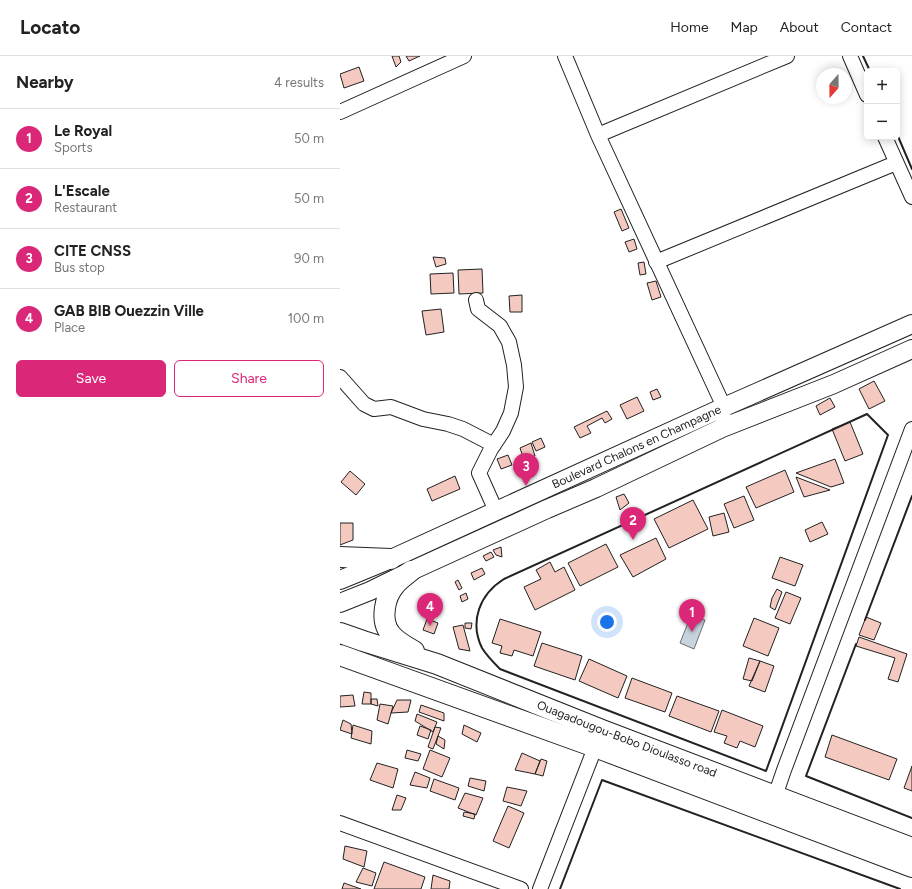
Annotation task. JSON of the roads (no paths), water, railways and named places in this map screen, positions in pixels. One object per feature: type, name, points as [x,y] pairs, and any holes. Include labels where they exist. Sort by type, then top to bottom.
[{"type":"highway","points":[[340,557],[391,559]]},
{"type":"highway","points":[[411,571],[394,586],[387,598],[384,623],[389,633],[397,641],[437,664]]},
{"type":"highway","name":"Ouagadougou-Bobo Dioulasso road","points":[[340,633],[437,664],[599,739]]},
{"type":"highway","name":"Ouagadougou-Bobo Dioulasso road","points":[[340,656],[408,680],[599,739],[772,805],[912,867]]},
{"type":"highway","points":[[340,664],[408,680]]},
{"type":"highway","name":"Ouagadougou-Bobo Dioulasso road","points":[[772,805],[912,848]]},
{"type":"main road","name":"Boulevard Chalons en Champagne","points":[[340,580],[362,572],[724,407],[912,324]]},
{"type":"main road","name":"Boulevard Chalons en Champagne","points":[[340,603],[370,591],[547,508],[596,488],[722,428],[834,384],[912,349]]},
{"type":"main road","points":[[362,572],[370,591]]},
{"type":"street","points":[[340,112],[438,62],[464,56]]},
{"type":"street","points":[[565,56],[598,135],[724,407],[722,428]]},
{"type":"street","points":[[598,135],[787,56]]},
{"type":"street","points":[[850,56],[864,88]]},
{"type":"street","points":[[886,140],[912,197]]},
{"type":"street","points":[[656,262],[896,163]]},
{"type":"street","points":[[476,300],[478,309],[500,326],[509,342],[514,365],[516,387],[511,413],[503,431],[479,473],[496,511]]},
{"type":"street","points":[[340,377],[364,404],[369,407],[374,409],[391,408],[423,419],[448,424],[463,429],[494,445]]},
{"type":"street","points":[[772,805],[912,429]]},
{"type":"street","points":[[540,889],[599,739]]},
{"type":"street","points":[[340,823],[521,889]]},
{"type":"place","name":"CITE CNSS","points":[[526,486]]},
{"type":"place","name":"L'Escale","points":[[633,540]]},
{"type":"place","name":"GAB BIB Ouezzin Ville","points":[[430,626]]},
{"type":"place","name":"Le Royal","points":[[692,632]]}]
